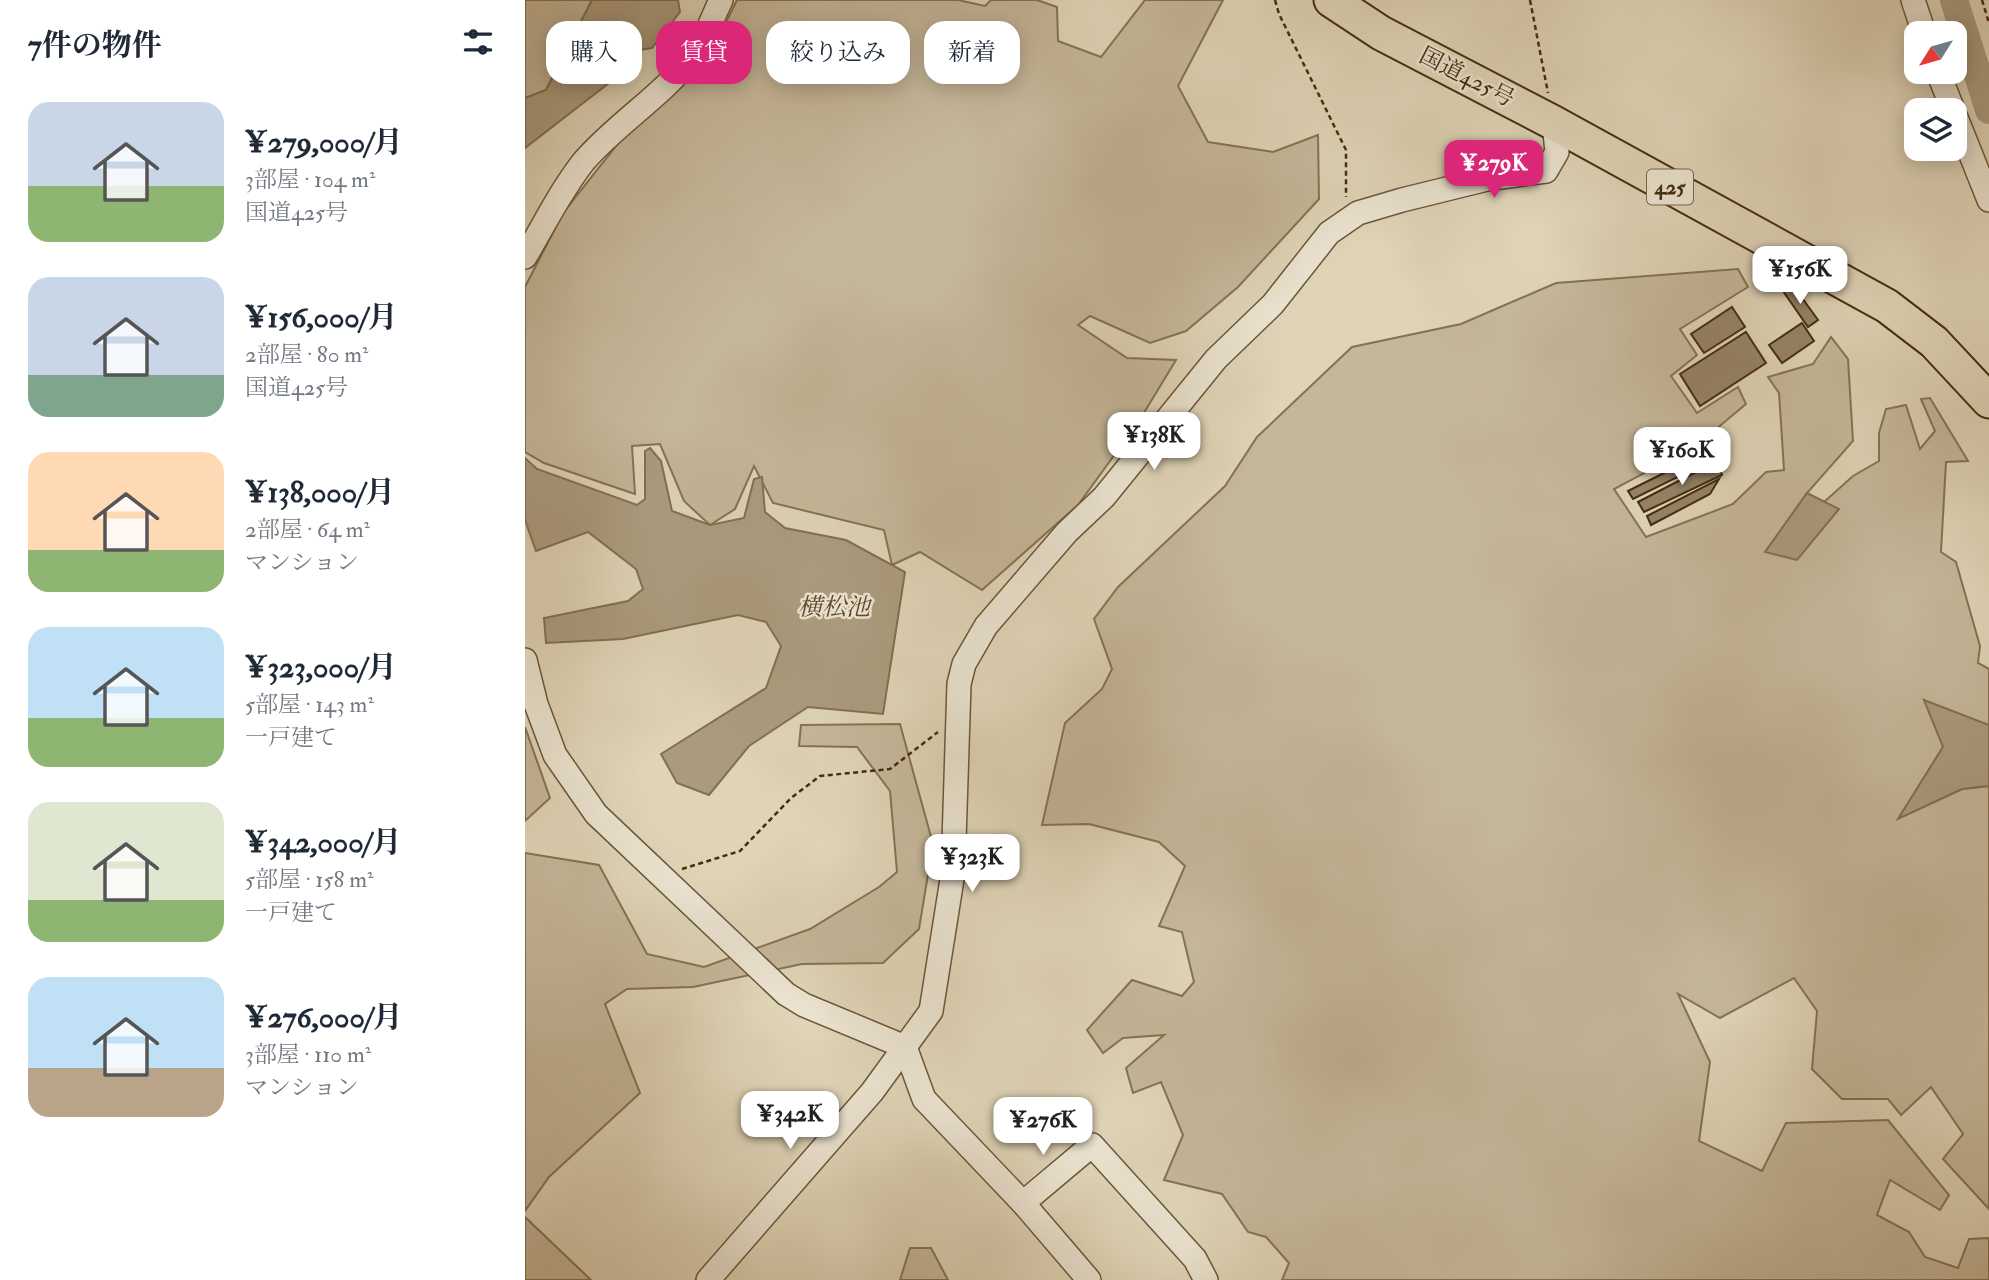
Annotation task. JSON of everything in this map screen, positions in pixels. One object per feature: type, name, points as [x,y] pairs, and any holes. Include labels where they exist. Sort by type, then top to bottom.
[{"type":"highway","name":"国道425号","points":[[1331,0],[1381,33],[1554,123],[1887,306],[1934,342],[1989,401]]},
{"type":"street","points":[[525,257],[566,186],[585,161],[617,128],[670,83],[694,55],[722,0]]},
{"type":"street","points":[[1913,0],[1920,21]]},
{"type":"street","points":[[708,1280],[872,1092],[931,1011],[951,885],[957,789],[957,718],[964,664],[986,625],[1067,532],[1104,497],[1216,359],[1273,304],[1329,233],[1358,214],[1402,200],[1486,179],[1546,170],[1557,152],[1554,123]]},
{"type":"street","points":[[1967,145],[1989,200]]},
{"type":"street","points":[[525,660],[536,704],[555,755],[596,814],[786,994],[804,1005],[905,1047],[924,1099],[1023,1203],[1089,1280]]},
{"type":"street","points":[[1023,1203],[1092,1145],[1195,1259],[1206,1280]]},
{"type":"path","points":[[1275,0],[1279,14],[1346,150],[1347,221]]},
{"type":"path","points":[[1530,0],[1554,123]]},
{"type":"path","points":[[1982,0],[1989,23]]},
{"type":"path","points":[[659,876],[740,851],[791,798],[820,776],[890,769],[957,718]]},
{"type":"shaded area","points":[[525,0],[592,0],[581,21],[546,21],[546,84],[549,84],[546,90],[525,98]]},
{"type":"shaded area","points":[[737,0],[958,0],[985,6],[991,0],[1037,0],[1057,7],[1058,41],[1101,57],[1145,0],[1223,0],[1178,86],[1208,142],[1273,152],[1318,135],[1319,199],[1238,287],[1186,331],[1150,343],[1090,316],[1078,325],[1127,358],[1176,360],[1139,421],[1078,505],[982,590],[920,552],[892,565],[884,530],[773,503],[754,466],[735,509],[710,525],[684,501],[660,444],[632,446],[635,494],[544,463],[525,452],[525,287],[563,213],[628,131],[680,84],[752,84],[752,21],[727,21]]},
{"type":"shaded area","points":[[1738,269],[1748,287],[1680,329],[1697,355],[1671,376],[1697,413],[1738,387],[1746,404],[1697,445],[1614,489],[1646,537],[1733,504],[1766,472],[1784,470],[1779,393],[1768,377],[1813,364],[1831,337],[1848,359],[1853,441],[1807,493],[1766,552],[1838,509],[1824,502],[1853,476],[1879,461],[1879,433],[1886,409],[1906,405],[1920,449],[1935,431],[1921,399],[1930,398],[1968,461],[1946,462],[1941,552],[1956,562],[1980,646],[1978,663],[1989,669],[1989,725],[1943,747],[1899,818],[1962,789],[1989,786],[1989,1209],[1943,1159],[1963,1134],[1931,1087],[1901,1115],[1888,1099],[1842,1099],[1812,1069],[1817,1011],[1794,978],[1720,1018],[1678,994],[1710,1062],[1699,1141],[1762,1171],[1786,1123],[1888,1120],[1949,1195],[1940,1210],[1890,1180],[1877,1215],[1909,1232],[1925,1257],[1958,1268],[1969,1239],[1989,1238],[1989,1280],[1282,1280],[1289,1263],[1266,1237],[1248,1232],[1222,1194],[1164,1180],[1183,1135],[1161,1082],[1133,1093],[1126,1068],[1164,1035],[1123,1038],[1103,1053],[1087,1030],[1132,980],[1182,996],[1194,982],[1182,932],[1159,926],[1185,866],[1159,842],[1089,824],[1042,825],[1065,723],[1102,689],[1112,669],[1094,619],[1118,587],[1225,486],[1257,437],[1352,347],[1461,324],[1556,283]]},
{"type":"shaded area","points":[[900,724],[933,844],[919,929],[883,963],[802,964],[693,987],[627,989],[605,1004],[640,1093],[549,1177],[525,1211],[525,853],[599,865],[647,954],[704,967],[810,929],[879,887],[897,872],[890,791],[857,747],[799,746],[801,725]]},
{"type":"shaded area","points":[[525,727],[550,798],[525,821]]},
{"type":"shaded area","points":[[525,1217],[591,1280],[525,1280]]},
{"type":"shaded area","points":[[910,1248],[931,1248],[948,1280],[900,1280]]},
{"type":"water","points":[[592,0],[678,0],[680,12],[673,21],[656,21],[656,43],[652,48],[642,50],[642,21],[581,21]]},
{"type":"water","points":[[549,84],[608,84],[525,148],[525,98],[546,90]]},
{"type":"water","name":"横松池","points":[[650,448],[661,461],[672,511],[710,525],[744,518],[754,479],[762,477],[765,512],[785,528],[846,540],[905,572],[883,714],[808,707],[749,746],[709,795],[677,783],[661,754],[766,688],[781,646],[766,622],[738,615],[623,639],[546,643],[544,618],[628,601],[643,589],[636,569],[588,532],[536,551],[525,520],[525,458],[537,469],[637,505],[645,499],[645,451]]},
{"type":"water","points":[[1807,493],[1839,509],[1797,560],[1765,552]]},
{"type":"water","points":[[1924,700],[1989,725],[1989,786],[1962,789],[1898,819],[1943,747]]},
{"type":"building","points":[[1792,284],[1818,320],[1808,327],[1783,291]]},
{"type":"building","points":[[1732,307],[1745,327],[1704,353],[1691,334]]},
{"type":"building","points":[[1802,323],[1814,341],[1782,363],[1769,345]]},
{"type":"building","points":[[1746,332],[1766,363],[1700,406],[1680,374]]},
{"type":"building","points":[[1717,461],[1722,475],[1644,512],[1638,502]]},
{"type":"building","points":[[1698,462],[1698,467],[1633,499],[1628,491],[1682,464]]},
{"type":"building","points":[[1719,479],[1710,494],[1651,525],[1647,516]]},
{"type":"waterway","points":[[1954,0],[1989,110]]}]
